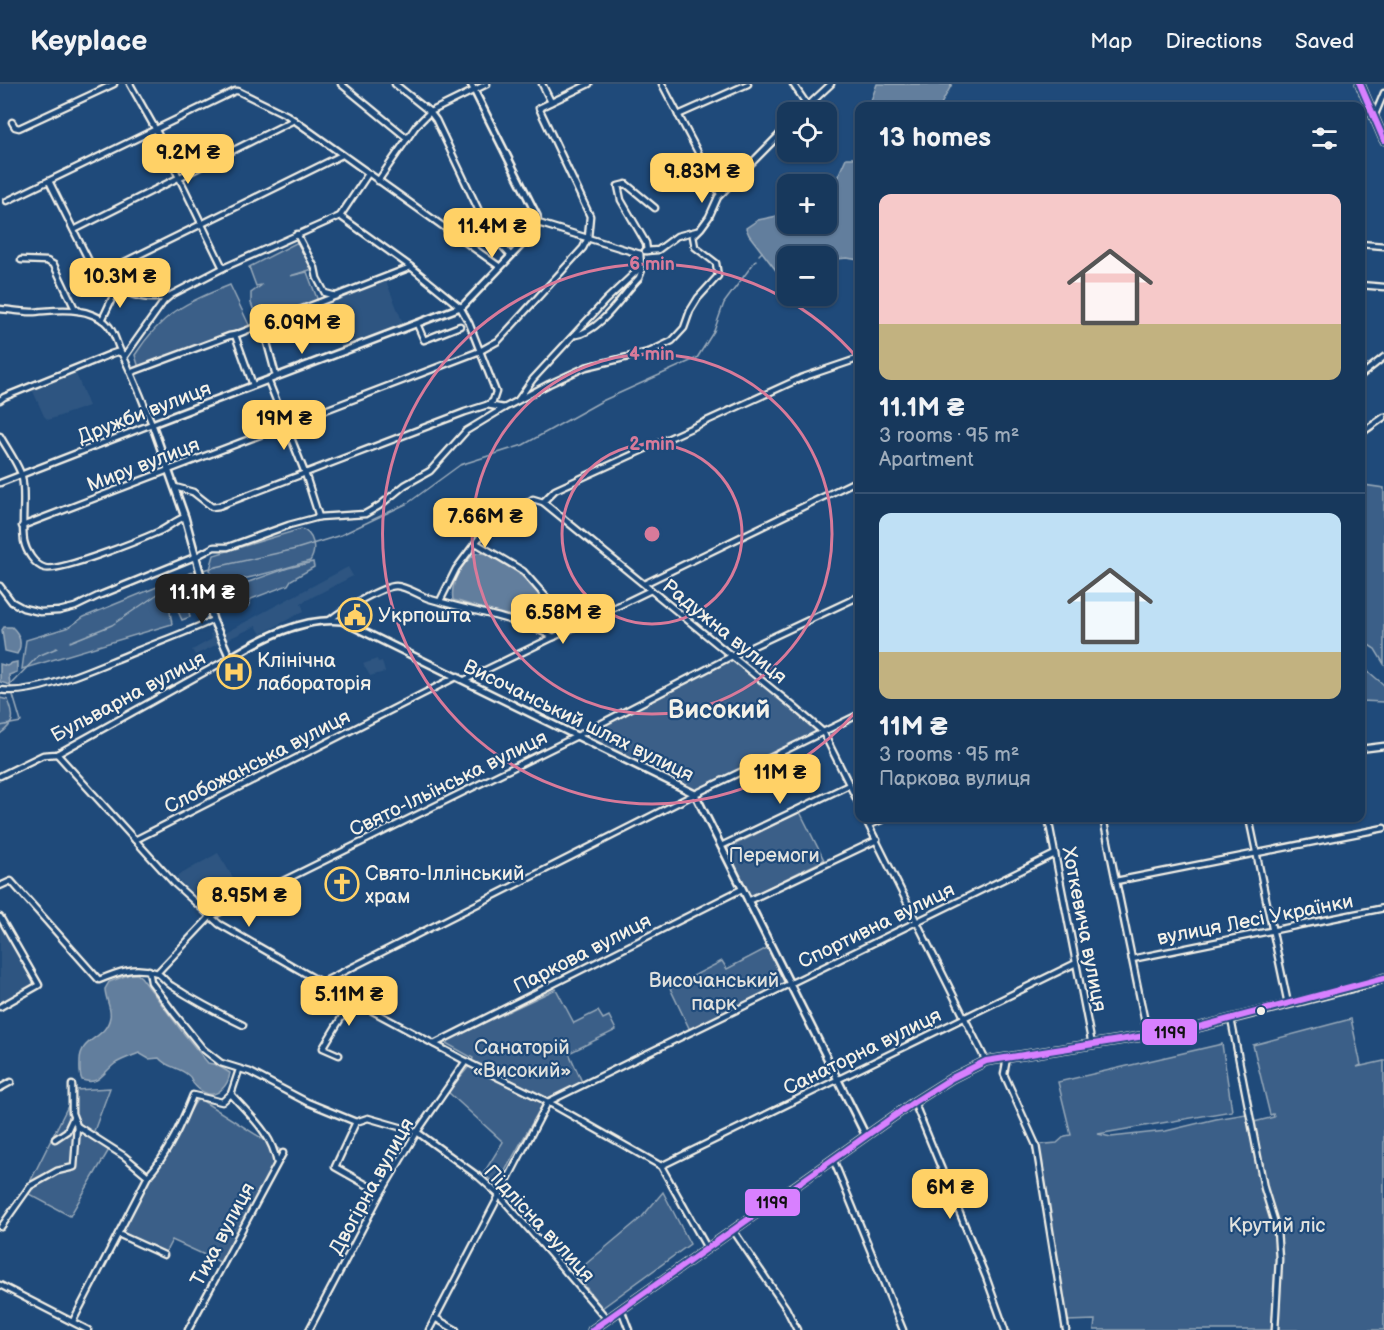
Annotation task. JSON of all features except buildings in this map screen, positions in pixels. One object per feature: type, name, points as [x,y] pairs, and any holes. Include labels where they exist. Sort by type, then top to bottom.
[{"type":"highway","points":[[1360,84],[1384,140]]},
{"type":"highway","points":[[592,1330],[914,1102],[952,1078],[986,1061],[1148,1037],[1231,1019],[1384,978]]},
{"type":"street","points":[[12,122],[15,127],[19,128],[114,84]]},
{"type":"street","points":[[130,84],[156,130],[223,268]]},
{"type":"street","points":[[340,84],[407,138]]},
{"type":"street","points":[[395,84],[430,112],[436,120],[488,230],[511,256]]},
{"type":"street","points":[[471,84],[537,216],[538,223],[640,254],[647,250],[658,250],[677,236],[697,231]]},
{"type":"street","points":[[378,181],[416,126],[430,112],[487,84]]},
{"type":"street","points":[[542,84],[551,102]]},
{"type":"street","points":[[588,238],[590,216],[539,108],[589,84]]},
{"type":"street","points":[[662,84],[720,194]]},
{"type":"street","points":[[678,115],[748,84]]},
{"type":"street","points":[[793,84],[805,102]]},
{"type":"street","points":[[812,102],[831,84]]},
{"type":"street","points":[[7,201],[235,91],[294,120],[500,267]]},
{"type":"street","points":[[1374,117],[1384,93]]},
{"type":"street","points":[[74,230],[294,120]]},
{"type":"street","points":[[0,586],[12,602],[23,608],[40,612],[75,608],[214,547],[228,548],[289,525],[319,517],[365,514],[405,485],[430,471],[466,431],[504,408],[585,367],[649,352],[672,341],[684,328],[698,298],[718,276],[718,267],[694,244],[693,236],[709,217],[720,194],[777,137]]},
{"type":"street","points":[[98,275],[342,155]]},
{"type":"street","points":[[49,182],[98,275],[117,288],[145,298],[160,298],[171,295],[223,268],[340,216],[368,174]]},
{"type":"street","points":[[647,250],[646,243],[621,200],[618,186],[626,184],[655,208]]},
{"type":"street","points":[[175,487],[193,492],[212,507],[219,506],[493,401],[496,395],[469,323],[460,307],[411,267],[340,216]]},
{"type":"street","name":"Дружби вулиця","points":[[0,483],[460,307],[511,256],[535,230],[538,223]]},
{"type":"street","points":[[297,234],[325,293],[336,296]]},
{"type":"street","name":"Миру вулиця","points":[[22,526],[480,351],[498,341],[511,328],[583,248],[588,238]]},
{"type":"street","points":[[1365,244],[1384,246]]},
{"type":"street","points":[[576,334],[587,332],[598,324],[639,278],[642,270],[640,254]]},
{"type":"street","points":[[21,260],[47,261],[54,266],[74,307],[79,311]]},
{"type":"street","points":[[132,372],[229,336],[235,336],[411,267]]},
{"type":"street","points":[[517,401],[533,378],[640,267]]},
{"type":"street","points":[[1365,285],[1384,287]]},
{"type":"street","points":[[102,320],[117,288]]},
{"type":"street","points":[[123,354],[171,295]]},
{"type":"street","points":[[0,309],[31,312],[55,309],[79,311],[108,324],[132,372],[152,424],[185,516],[213,620],[230,658]]},
{"type":"street","points":[[262,324],[276,376]]},
{"type":"street","points":[[417,324],[424,340],[460,326]]},
{"type":"street","points":[[235,336],[253,385]]},
{"type":"street","points":[[0,400],[111,354],[117,352],[123,354]]},
{"type":"street","points":[[1365,372],[1384,357]]},
{"type":"street","points":[[554,638],[524,625],[440,601],[456,569],[479,538],[533,499],[543,502],[555,490],[758,397],[801,378],[855,360]]},
{"type":"street","points":[[268,380],[305,473],[319,517]]},
{"type":"street","points":[[487,405],[504,408]]},
{"type":"street","points":[[1365,430],[1384,417]]},
{"type":"street","points":[[0,436],[22,475],[24,544],[29,556],[45,568],[57,568],[160,531],[185,516]]},
{"type":"street","points":[[644,584],[855,481]]},
{"type":"street","name":"Радужна вулиця","points":[[543,502],[823,732],[855,796]]},
{"type":"street","points":[[476,543],[523,571],[545,596],[578,626]]},
{"type":"street","name":"Бульварна вулиця","points":[[0,776],[43,755],[57,754],[277,634],[306,623],[330,620],[339,612],[387,588],[399,586],[440,601]]},
{"type":"street","points":[[465,680],[651,590]]},
{"type":"street","name":"Свято-Ільїнська вулиця","points":[[210,916],[577,736],[732,656],[855,598]]},
{"type":"street","points":[[0,690],[12,692],[40,687],[213,620]]},
{"type":"street","name":"Височанський шлях вулиця","points":[[330,620],[342,621],[355,626],[695,794],[866,1136]]},
{"type":"street","name":"Слобожанська вулиця","points":[[135,840],[458,676]]},
{"type":"street","points":[[323,982],[695,794],[855,716]]},
{"type":"street","points":[[1365,748],[1384,746]]},
{"type":"street","points":[[57,754],[175,884],[219,924],[352,1000],[548,1102],[661,1166],[707,1248]]},
{"type":"street","points":[[721,846],[849,785]]},
{"type":"street","points":[[867,822],[986,1061]]},
{"type":"street","points":[[869,825],[876,822]]},
{"type":"street","name":"Хоткевича вулиця","points":[[1049,822],[1092,1045]]},
{"type":"street","points":[[1104,822],[1148,1037]]},
{"type":"street","points":[[1250,822],[1288,1004]]},
{"type":"street","points":[[1116,881],[1257,855],[1384,828]]},
{"type":"street","points":[[748,901],[876,840]]},
{"type":"street","name":"Спортивна вулиця","points":[[548,1102],[1055,854]]},
{"type":"street","points":[[0,886],[11,881],[99,980],[121,971],[134,969],[158,972],[171,986],[217,1013],[243,1025]]},
{"type":"street","name":"Паркова вулиця","points":[[434,1044],[742,889]]},
{"type":"street","name":"вулиця Лесі Українки","points":[[1132,958],[1384,909]]},
{"type":"street","points":[[158,972],[210,916]]},
{"type":"street","points":[[0,917],[39,985],[0,1007]]},
{"type":"street","name":"Санаторна вулиця","points":[[661,1166],[1076,963]]},
{"type":"street","name":"Підлісна вулиця","points":[[149,970],[151,982],[202,1049],[221,1063],[250,1072],[307,1102],[356,1122],[368,1118],[417,1132],[479,1177],[500,1197],[607,1319]]},
{"type":"street","points":[[339,1055],[323,1048],[352,1000]]},
{"type":"street","points":[[1231,1019],[1264,1188],[1277,1230],[1279,1259],[1275,1330]]},
{"type":"street","points":[[1007,1057],[1004,1074],[1036,1145],[1066,1330]]},
{"type":"street","name":"Двогірна вулиця","points":[[309,1330],[381,1193],[417,1132],[466,1061]]},
{"type":"street","points":[[72,1322],[193,1095],[222,1102],[231,1094],[239,1070]]},
{"type":"street","points":[[0,1088],[11,1082]]},
{"type":"street","points":[[1,1227],[30,1186],[57,1171],[74,1167],[77,1126],[72,1113],[72,1085]]},
{"type":"street","points":[[231,1094],[255,1119],[270,1140],[277,1163]]},
{"type":"street","points":[[429,1330],[548,1102]]},
{"type":"street","points":[[914,1102],[986,1277],[1005,1330]]},
{"type":"street","points":[[55,1139],[67,1131],[73,1118]]},
{"type":"street","points":[[356,1122],[335,1167],[381,1193]]},
{"type":"street","points":[[77,1126],[124,1156],[148,1176]]},
{"type":"street","name":"Тиха вулиця","points":[[188,1330],[283,1153]]},
{"type":"street","points":[[833,1159],[903,1330]]},
{"type":"street","points":[[734,1230],[786,1308],[797,1330]]},
{"type":"street","points":[[118,1234],[164,1255]]},
{"type":"street","points":[[0,1286],[88,1330]]},
{"type":"street","points":[[621,1309],[629,1330]]},
{"type":"street","points":[[435,1318],[456,1330]]},
{"type":"shaded area","points":[[877,84],[952,84],[942,102],[870,102]]},
{"type":"shaded area","points":[[846,158],[855,158],[855,259],[837,259],[837,246],[777,246],[777,272],[746,228],[758,220],[777,216],[777,234],[837,234],[837,178]]},
{"type":"shaded area","points":[[386,281],[403,323],[385,330],[386,333],[369,339],[368,336],[341,347],[325,304]]},
{"type":"shaded area","points":[[75,371],[89,406],[48,420],[32,389]]},
{"type":"shaded area","points":[[477,553],[489,554],[502,561],[535,589],[539,600],[532,617],[516,617],[453,600],[453,586],[458,573]]},
{"type":"shaded area","points":[[348,567],[353,576],[301,603],[304,611],[261,634],[256,626],[195,655],[192,650],[212,639],[210,634],[216,631],[219,636]]},
{"type":"shaded area","points":[[4,627],[12,627],[19,636],[20,647],[17,654],[5,651],[2,630]]},
{"type":"shaded area","points":[[377,659],[378,662],[382,661],[385,672],[370,676],[363,664]]},
{"type":"shaded area","points":[[17,662],[17,672],[9,675],[10,685],[0,682],[0,664],[7,666]]},
{"type":"shaded area","points":[[218,853],[234,879],[229,884],[237,899],[210,913],[176,877]]},
{"type":"shaded area","points":[[0,919],[37,985],[0,1005]]},
{"type":"shaded area","points":[[130,974],[137,974],[141,977],[208,1063],[217,1065],[230,1073],[221,1090],[213,1094],[202,1092],[184,1072],[166,1064],[159,1058],[149,1059],[139,1053],[116,1063],[97,1080],[82,1080],[80,1075],[81,1053],[84,1047],[108,1025],[110,1011],[105,989],[109,982]]},
{"type":"green space","points":[[298,242],[313,269],[290,276],[307,272],[318,301],[258,321],[251,303],[251,293],[262,285],[256,286],[249,267]]},
{"type":"green space","points":[[230,285],[250,327],[139,368],[135,355],[165,319],[187,304]]},
{"type":"green space","points":[[1365,485],[1384,488],[1384,664],[1375,649],[1365,643]]},
{"type":"green space","points":[[301,529],[309,534],[313,542],[310,561],[244,579],[219,581],[212,579],[210,569],[214,555]]},
{"type":"green space","points":[[313,562],[314,567],[291,580],[288,585],[251,599],[248,606],[236,612],[216,609],[212,592],[215,585],[240,585]]},
{"type":"green space","points":[[181,577],[190,584],[168,599],[172,624],[22,669],[26,640],[69,627],[84,617]]},
{"type":"green space","points":[[196,586],[204,587],[207,602],[188,607],[190,617],[182,620],[172,598]]},
{"type":"green space","points":[[732,656],[823,732],[695,794],[577,736]]},
{"type":"green space","points":[[1365,668],[1384,685],[1384,702],[1365,701]]},
{"type":"green space","points":[[0,698],[8,700],[12,719],[9,726],[0,734]]},
{"type":"green space","name":"Перемоги","points":[[800,812],[824,860],[747,898],[724,850]]},
{"type":"green space","name":"Височанський парк","points":[[769,947],[787,984],[690,1030],[670,988],[722,961],[727,969]]},
{"type":"green space","name":"Санаторій «Високий»","points":[[556,989],[574,1023],[598,1011],[603,1019],[609,1016],[616,1030],[569,1053],[582,1082],[545,1100],[497,1185],[483,1174],[503,1142],[448,1092],[471,1064],[473,1058],[444,1042]]},
{"type":"green space","name":"Крутий ліс","points":[[1351,1019],[1361,1065],[1357,1067],[1384,1061],[1384,1330],[1094,1330],[1095,1320],[1067,1321],[1056,1246],[1048,1222],[1041,1162],[1036,1145],[1057,1143],[1065,1136],[1071,1135],[1058,1082],[1222,1044],[1232,1111],[1098,1134],[1111,1137],[1166,1131],[1246,1114],[1250,1123],[1274,1117],[1273,1114],[1270,1115],[1253,1045]]},
{"type":"green space","points":[[110,1088],[91,1139],[110,1148],[70,1216],[25,1192],[76,1090]]},
{"type":"green space","points":[[198,1098],[282,1151],[220,1262],[172,1240],[164,1255],[118,1234],[149,1176]]},
{"type":"green space","points":[[663,1192],[690,1244],[602,1308],[575,1273],[642,1217]]},
{"type":"waterway","points":[[759,255],[762,252]]},
{"type":"waterway","points":[[70,642],[112,625],[189,573],[296,549],[341,535],[408,503],[460,465],[523,445],[602,401],[697,358],[714,331],[724,303],[756,260]]},
{"type":"waterway","points":[[0,726],[21,722],[10,685],[38,656],[57,648]]},
{"type":"transit line","name":"1199","points":[[1360,84],[1384,140]]},
{"type":"transit line","name":"1199","points":[[592,1330],[914,1102],[952,1078],[986,1061],[1195,1028],[1384,978]]},
{"type":"place","name":"Укрпошта","points":[[355,615]]},
{"type":"place","name":"Клінічна лабораторія","points":[[234,672]]},
{"type":"place","name":"Свято-Іллінський храм","points":[[342,884]]},
{"type":"district","name":"Високий","points":[[719,709]]}]
